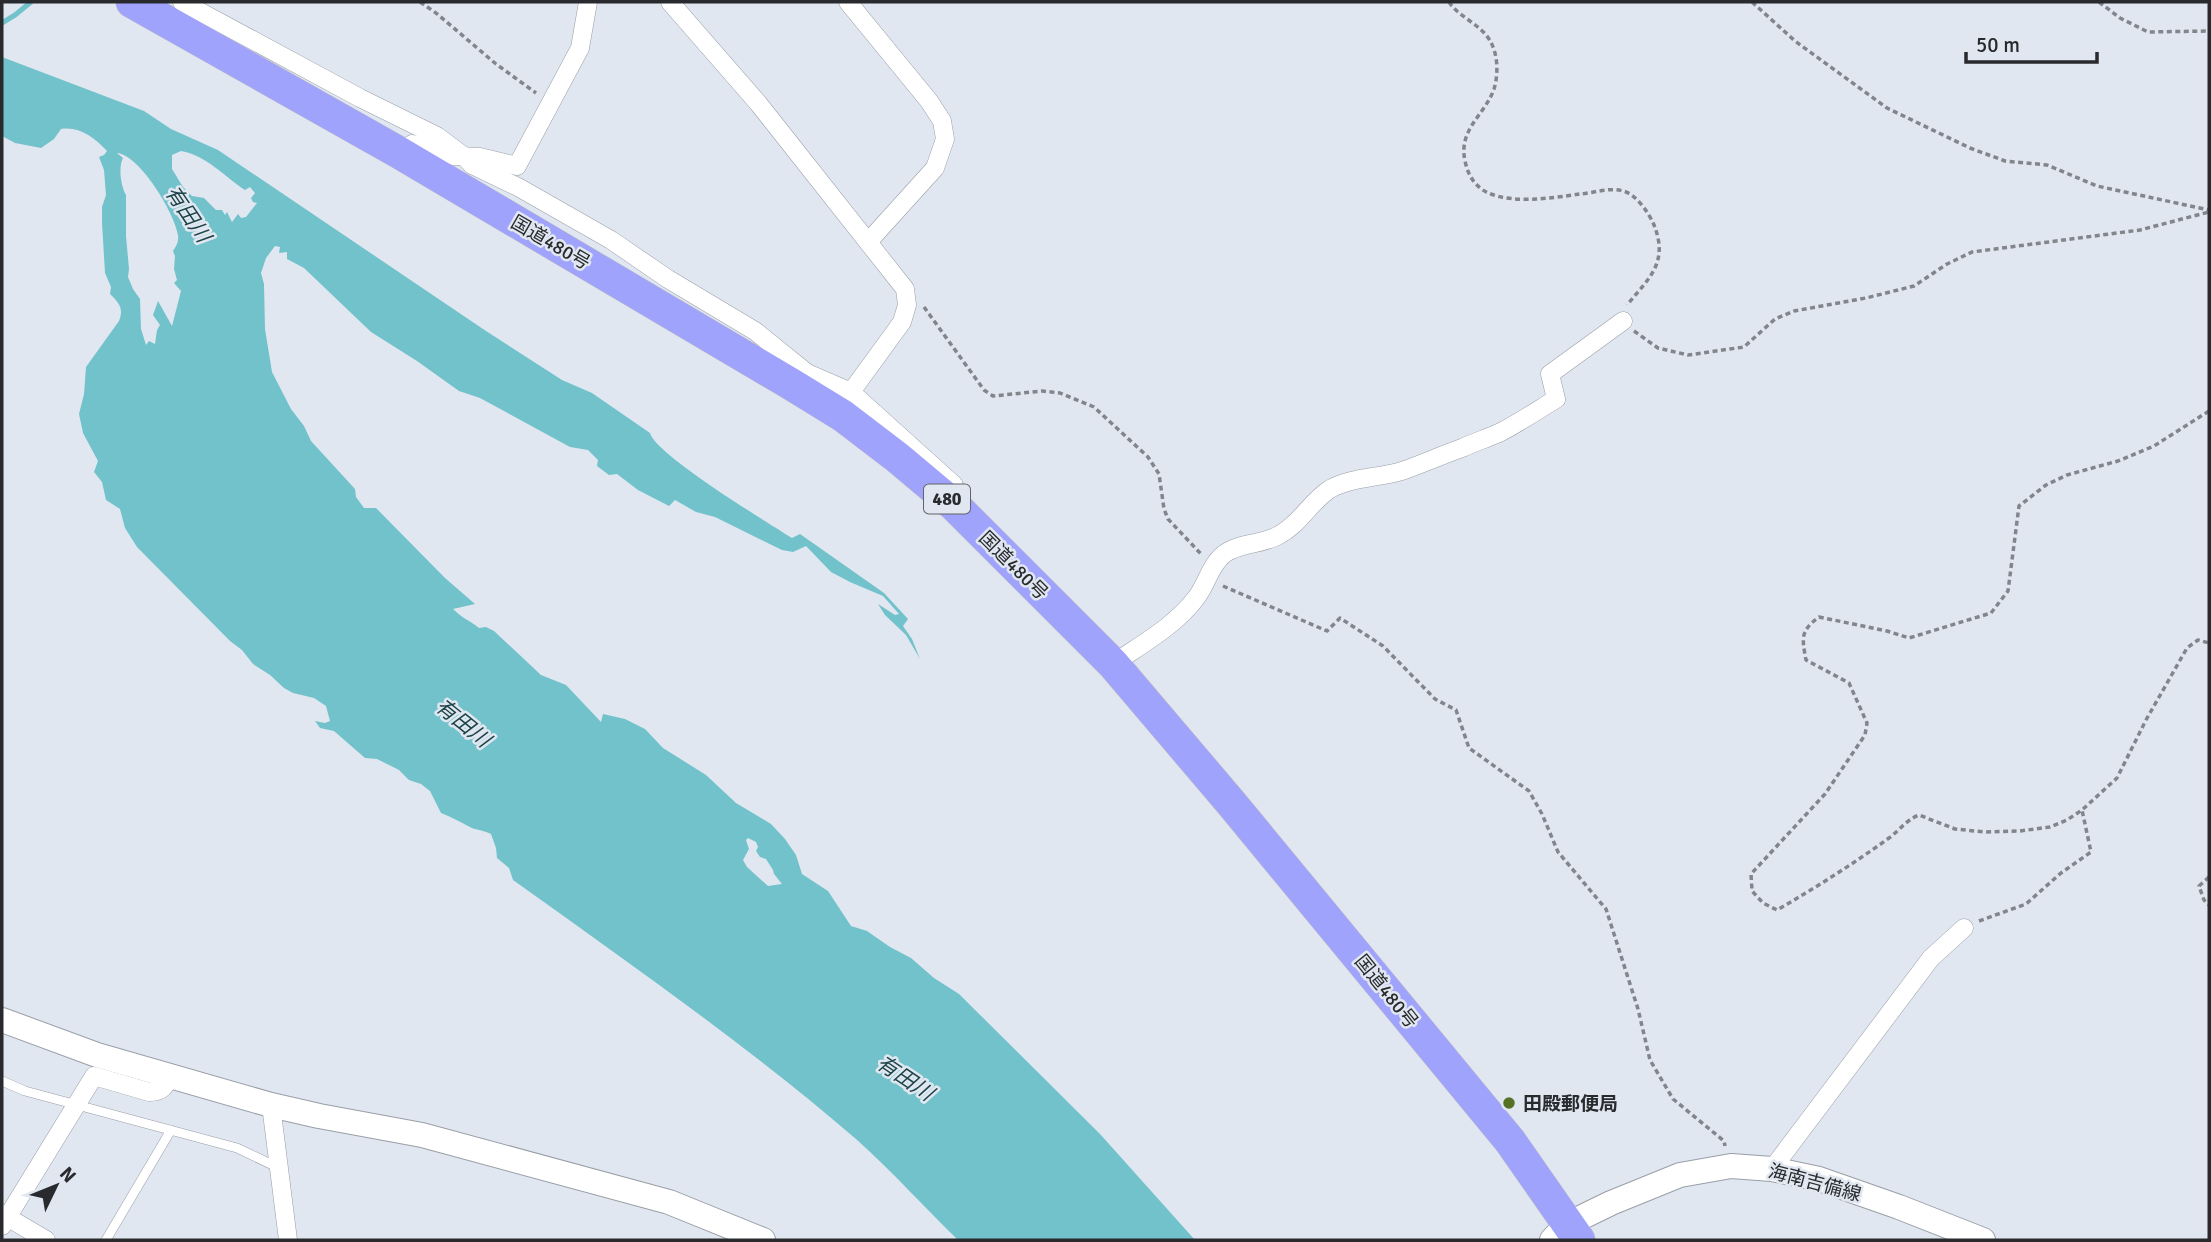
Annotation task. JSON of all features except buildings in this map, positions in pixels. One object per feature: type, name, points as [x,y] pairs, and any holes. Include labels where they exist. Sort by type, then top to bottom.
[{"type":"highway","name":"国道480号","points":[[132,2],[799,379],[954,505],[1113,664],[1232,804],[1510,1141],[1562,1236]]},
{"type":"street","points":[[182,2],[360,98],[437,136],[466,157],[472,165],[518,187],[611,240],[668,279],[755,331],[799,379],[851,392],[954,485],[954,505]]},
{"type":"street","points":[[398,152],[412,144],[454,156],[480,157],[517,166],[580,48],[588,2]]},
{"type":"street","points":[[670,2],[758,103],[905,289],[907,304],[902,321],[851,392]]},
{"type":"street","points":[[848,2],[929,101],[942,121],[945,139],[935,168],[868,242]]},
{"type":"street","points":[[1113,664],[1179,618],[1226,553],[1279,536],[1331,489],[1346,483],[1398,472],[1486,439],[1556,399],[1550,374],[1623,321]]},
{"type":"street","points":[[1772,1169],[1931,958],[1964,928]]},
{"type":"street","points":[[2,1020],[97,1055],[271,1105],[422,1135],[669,1202],[763,1240]]},
{"type":"street","points":[[46,1240],[3,1219],[94,1076],[149,1092],[159,1092],[170,1076]]},
{"type":"street","points":[[271,1105],[288,1240]]},
{"type":"street","name":"海南吉備線","points":[[1562,1236],[1611,1203],[1680,1175],[1731,1166],[1772,1169],[1819,1179],[1983,1240]]},
{"type":"lane","points":[[2,1081],[25,1091],[237,1148],[279,1168]]},
{"type":"lane","points":[[106,1240],[171,1130]]},
{"type":"path","points":[[420,2],[496,64],[551,104]]},
{"type":"path","points":[[1448,2],[1483,31],[1493,47],[1497,68],[1493,90],[1470,129],[1463,148],[1468,171],[1477,186],[1491,194],[1513,199],[1604,190],[1624,191],[1638,201],[1651,217],[1659,236],[1660,256],[1650,277],[1624,308],[1623,321],[1658,348],[1688,355],[1744,347],[1775,319],[1794,311],[1867,298],[1914,286],[1947,264],[1972,252],[2140,230],[2209,211]]},
{"type":"path","points":[[1752,2],[1796,41],[1887,108],[1970,148],[2005,161],[2047,165],[2097,186],[2209,211]]},
{"type":"path","points":[[2099,2],[2120,18],[2148,32],[2209,31]]},
{"type":"path","points":[[905,289],[921,303],[984,390],[993,396],[1042,391],[1060,393],[1094,407],[1148,457],[1159,474],[1168,519],[1210,573],[1327,631],[1340,618],[1383,646],[1435,699],[1456,710],[1469,748],[1529,790],[1558,852],[1606,909],[1638,1009],[1650,1060],[1673,1099],[1724,1141],[1731,1166]]},
{"type":"path","points":[[2209,411],[2154,446],[2118,461],[2067,475],[2046,485],[2019,506],[2008,591],[1991,613],[1909,638],[1819,617],[1807,626],[1802,640],[1806,660],[1849,684],[1867,723],[1865,735],[1825,794],[1751,874],[1752,891],[1763,903],[1777,910],[1892,836],[1909,819],[1919,815],[1955,830],[2020,831],[2050,827],[2067,821],[2117,778],[2187,648],[2198,640],[2209,643]]},
{"type":"path","points":[[1964,928],[2026,904],[2061,873],[2091,852],[2082,810]]},
{"type":"path","points":[[2209,877],[2199,886],[2209,905]]},
{"type":"water","name":"有田川","points":[[2,57],[144,111],[171,129],[218,150],[486,331],[562,380],[592,393],[650,433],[671,456],[714,488],[792,538],[800,534],[884,593],[908,619],[903,626],[920,659],[906,635],[885,615],[878,604],[895,615],[899,614],[883,596],[831,572],[806,546],[793,552],[782,550],[675,500],[669,506],[638,490],[617,474],[609,475],[597,466],[598,460],[588,450],[570,447],[480,398],[459,391],[371,332],[304,268],[287,259],[287,252],[279,253],[280,247],[275,246],[266,258],[261,273],[264,284],[265,329],[272,372],[291,409],[311,441],[355,489],[356,497],[364,508],[376,508],[445,578],[475,604],[453,609],[479,628],[486,627],[494,631],[541,675],[566,685],[601,722],[603,714],[625,719],[645,729],[663,748],[706,775],[736,803],[771,824],[796,855],[802,874],[828,891],[851,926],[867,931],[911,958],[934,978],[959,994],[1100,1134],[1195,1240],[958,1240],[856,1139],[773,1071],[513,880],[509,868],[497,858],[491,834],[441,813],[430,791],[421,784],[409,780],[399,770],[377,759],[365,758],[334,731],[320,728],[315,721],[330,721],[326,706],[314,698],[284,688],[253,664],[242,650],[230,641],[137,547],[125,528],[120,509],[106,500],[102,482],[94,472],[98,461],[83,433],[79,414],[86,367],[119,321],[121,313],[118,303],[110,294],[111,287],[105,273],[102,207],[106,195],[104,170],[99,157],[107,151],[92,138],[74,129],[61,129],[54,139],[41,148],[15,143],[2,136]],"holes":[[[181,151],[199,157],[245,190],[250,187],[255,193],[251,198],[257,203],[246,217],[241,218],[238,214],[232,222],[227,212],[225,215],[222,210],[216,210],[204,198],[192,196],[183,187],[172,169],[172,155]],[[117,153],[126,156],[146,174],[163,200],[178,235],[173,251],[177,280],[174,283],[181,291],[172,326],[158,301],[153,315],[160,325],[155,344],[149,341],[146,345],[141,329],[140,299],[128,277],[126,195],[120,172],[123,158]],[[748,838],[756,842],[756,851],[760,857],[766,859],[782,884],[768,886],[747,867],[743,860],[749,849],[746,840]]]},
{"type":"waterway","points":[[2,23],[31,2]]},
{"type":"place","name":"田殿郵便局","points":[[1509,1103]]}]
